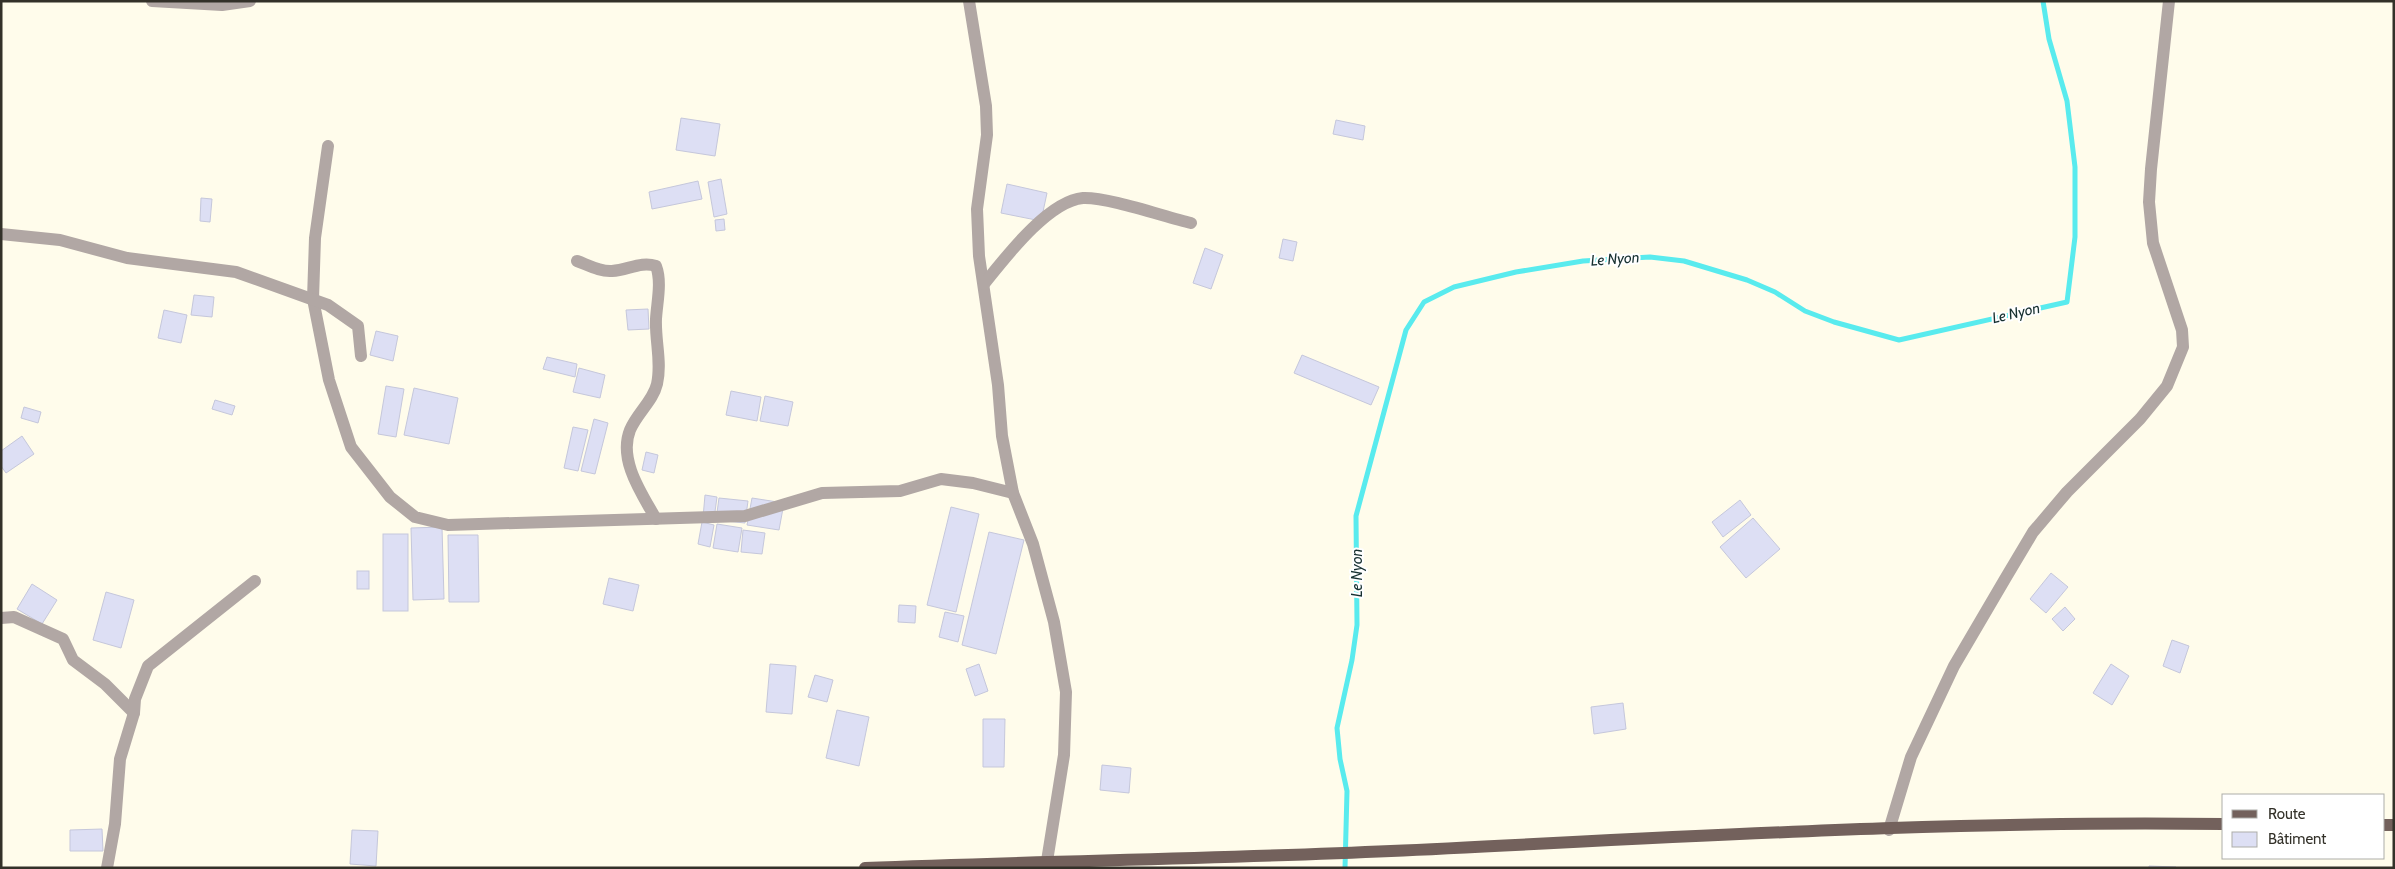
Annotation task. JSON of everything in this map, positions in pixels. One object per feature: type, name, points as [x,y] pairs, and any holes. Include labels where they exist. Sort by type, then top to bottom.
[{"type":"main road","points":[[865,868],[1376,852],[2107,822],[2222,824]]},
{"type":"street","points":[[152,1],[222,5],[250,1]]},
{"type":"street","points":[[969,1],[986,106],[987,135],[977,209],[979,256],[998,385],[1002,436],[1013,493],[1033,544],[1054,622],[1066,692],[1064,755],[1047,861]]},
{"type":"street","points":[[1889,830],[1911,757],[1954,666],[2009,571],[2033,532],[2067,492],[2140,419],[2167,386],[2183,347],[2182,330],[2153,243],[2149,202],[2169,1]]},
{"type":"street","points":[[328,146],[316,238],[312,299],[329,380],[351,447],[390,498],[415,517],[448,525],[745,516],[822,493],[900,492],[941,479],[974,483],[1013,493]]},
{"type":"street","points":[[984,284],[1012,248],[1060,205],[1083,198],[1191,223]]},
{"type":"street","points":[[1,234],[60,240],[127,258],[236,272],[328,305],[358,326],[361,356]]},
{"type":"street","points":[[577,260],[601,270],[612,271],[647,263],[656,266],[659,274],[656,322],[660,366],[657,386],[630,430],[628,452],[631,471],[656,518]]},
{"type":"street","points":[[107,868],[115,824],[120,759],[134,713],[135,699],[148,666],[255,581]]},
{"type":"street","points":[[1,618],[14,617],[63,639],[73,660],[106,684],[134,713]]},
{"type":"building","points":[[681,118],[720,124],[715,156],[676,150]]},
{"type":"building","points":[[1336,120],[1365,126],[1363,140],[1333,134]]},
{"type":"building","points":[[721,179],[727,214],[714,217],[708,182]]},
{"type":"building","points":[[698,181],[702,199],[652,209],[649,192]]},
{"type":"building","points":[[1007,184],[1047,193],[1041,221],[1001,213]]},
{"type":"building","points":[[201,198],[212,199],[210,222],[200,221]]},
{"type":"building","points":[[724,219],[725,230],[716,231],[715,220]]},
{"type":"building","points":[[1283,239],[1297,242],[1293,261],[1279,258]]},
{"type":"building","points":[[1205,248],[1223,255],[1211,289],[1193,283]]},
{"type":"building","points":[[194,295],[214,297],[212,317],[191,315]]},
{"type":"building","points":[[648,309],[649,329],[628,330],[626,310]]},
{"type":"building","points":[[164,310],[187,315],[181,343],[158,338]]},
{"type":"building","points":[[376,331],[398,336],[393,361],[370,355]]},
{"type":"building","points":[[1302,355],[1379,387],[1371,405],[1294,373]]},
{"type":"building","points":[[547,357],[577,364],[575,377],[543,369]]},
{"type":"building","points":[[579,368],[605,375],[600,398],[573,392]]},
{"type":"building","points":[[386,386],[404,389],[396,437],[378,434]]},
{"type":"building","points":[[414,388],[458,398],[449,444],[404,435]]},
{"type":"building","points":[[731,391],[761,397],[757,421],[726,415]]},
{"type":"building","points":[[765,396],[793,402],[788,426],[760,421]]},
{"type":"building","points":[[215,400],[235,406],[232,415],[212,409]]},
{"type":"building","points":[[24,407],[41,412],[38,423],[21,418]]},
{"type":"building","points":[[594,419],[608,423],[595,474],[581,471]]},
{"type":"building","points":[[573,427],[588,430],[578,471],[564,468]]},
{"type":"building","points":[[22,436],[34,454],[6,473],[1,466],[1,451]]},
{"type":"building","points":[[646,452],[658,455],[654,473],[642,470]]},
{"type":"building","points":[[705,495],[717,497],[714,519],[703,518]]},
{"type":"building","points":[[719,498],[748,501],[745,523],[716,520]]},
{"type":"building","points":[[752,498],[784,503],[779,530],[747,525]]},
{"type":"building","points":[[1740,500],[1751,515],[1723,537],[1712,522]]},
{"type":"building","points":[[951,507],[979,514],[956,612],[927,605]]},
{"type":"building","points":[[1753,518],[1780,549],[1746,578],[1720,547]]},
{"type":"building","points":[[702,522],[714,525],[710,547],[698,544]]},
{"type":"building","points":[[717,524],[742,528],[738,552],[713,548]]},
{"type":"building","points":[[442,527],[444,599],[413,600],[411,528]]},
{"type":"building","points":[[743,530],[765,533],[762,554],[741,552]]},
{"type":"building","points":[[989,532],[1024,540],[996,654],[962,645]]},
{"type":"building","points":[[383,534],[408,534],[408,611],[383,611]]},
{"type":"building","points":[[448,535],[478,535],[479,602],[449,602]]},
{"type":"building","points":[[357,571],[369,571],[369,589],[357,589]]},
{"type":"building","points":[[2051,573],[2068,587],[2046,613],[2030,599]]},
{"type":"building","points":[[609,578],[639,585],[633,611],[603,604]]},
{"type":"building","points":[[32,584],[57,600],[42,624],[17,609]]},
{"type":"building","points":[[106,592],[134,600],[121,648],[93,640]]},
{"type":"building","points":[[899,605],[916,606],[915,623],[898,622]]},
{"type":"building","points":[[2065,607],[2075,619],[2063,631],[2052,619]]},
{"type":"building","points":[[945,612],[964,616],[958,642],[939,637]]},
{"type":"building","points":[[2172,640],[2189,646],[2180,673],[2163,666]]},
{"type":"building","points":[[770,664],[796,666],[792,714],[766,712]]},
{"type":"building","points":[[979,664],[988,691],[975,696],[966,669]]},
{"type":"building","points":[[2111,664],[2129,676],[2112,705],[2093,693]]},
{"type":"building","points":[[815,675],[833,680],[827,702],[808,697]]},
{"type":"building","points":[[1623,703],[1626,729],[1594,734],[1591,707]]},
{"type":"building","points":[[837,710],[869,717],[859,766],[826,758]]},
{"type":"building","points":[[983,719],[1005,719],[1004,767],[983,767]]},
{"type":"building","points":[[1102,765],[1131,768],[1129,793],[1100,790]]},
{"type":"building","points":[[102,829],[103,851],[70,851],[70,830]]},
{"type":"building","points":[[352,830],[378,831],[376,866],[350,864]]},
{"type":"building","points":[[2149,866],[2176,867],[2176,868],[2149,868]]},
{"type":"waterway","name":"Le Nyon","points":[[1345,868],[1347,791],[1340,759],[1337,728],[1352,660],[1357,625],[1356,516],[1406,330],[1424,302],[1454,287],[1516,272],[1583,261],[1650,257],[1684,261],[1747,280],[1775,292],[1805,311],[1834,322],[1899,340],[2067,302],[2075,237],[2075,167],[2067,101],[2049,39],[2043,1]]}]
